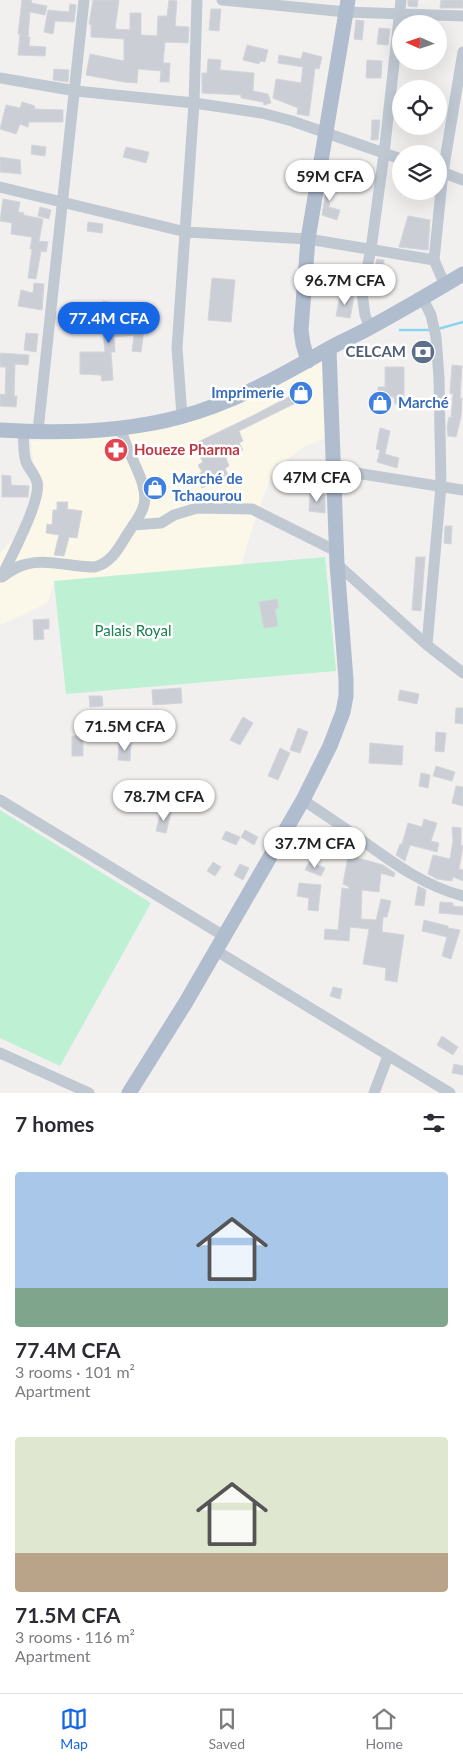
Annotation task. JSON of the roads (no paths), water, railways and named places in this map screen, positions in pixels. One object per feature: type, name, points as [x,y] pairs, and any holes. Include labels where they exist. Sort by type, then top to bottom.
[{"type":"main road","points":[[308,361],[301,330],[308,239],[347,6]]},
{"type":"main road","points":[[0,430],[86,430],[142,425],[182,416],[248,392],[370,328],[463,274]]},
{"type":"main road","points":[[129,1093],[186,1002],[303,800],[330,746],[343,712],[346,696],[346,679],[337,558],[329,349]]},
{"type":"street","points":[[1,578],[36,498],[37,482],[26,462],[62,203],[76,91],[84,0]]},
{"type":"street","points":[[182,416],[177,348],[194,103],[197,0]]},
{"type":"street","points":[[222,0],[347,6],[399,13],[463,16]]},
{"type":"street","points":[[370,328],[362,298],[384,154],[401,0]]},
{"type":"street","points":[[446,145],[463,52]]},
{"type":"street","points":[[0,78],[76,91],[194,103],[262,113],[292,120],[326,134],[392,156]]},
{"type":"street","points":[[447,173],[463,180]]},
{"type":"street","points":[[0,187],[186,232],[308,239],[434,260]]},
{"type":"street","points":[[439,200],[434,260],[444,285]]},
{"type":"street","points":[[422,297],[431,315],[436,337],[439,378],[441,486],[427,645]]},
{"type":"street","points":[[1,578],[16,567],[28,564],[45,563],[94,567],[102,565],[117,550],[143,509],[145,499],[145,490],[124,441],[121,427]]},
{"type":"street","points":[[334,472],[350,472],[463,490]]},
{"type":"street","points":[[132,525],[161,523],[174,515],[197,508],[252,509],[337,558],[427,645],[463,673]]},
{"type":"street","points":[[0,800],[224,936]]},
{"type":"street","points":[[303,800],[392,863],[438,888],[463,896]]},
{"type":"street","points":[[215,950],[450,1093]]},
{"type":"street","points":[[0,1053],[89,1093]]},
{"type":"street","points":[[374,1093],[388,1056]]},
{"type":"waterway","points":[[438,329],[463,322]]},
{"type":"waterway","points":[[400,330],[431,330]]},
{"type":"place","name":"CELCAM","points":[[423,352]]},
{"type":"place","name":"Imprimerie","points":[[301,393]]},
{"type":"place","name":"Marché","points":[[380,403]]},
{"type":"place","name":"Houeze Pharma","points":[[116,450]]},
{"type":"place","name":"Marché de Tchaourou","points":[[155,488]]},
{"type":"park label","name":"Palais Royal","points":[[133,631]]}]
